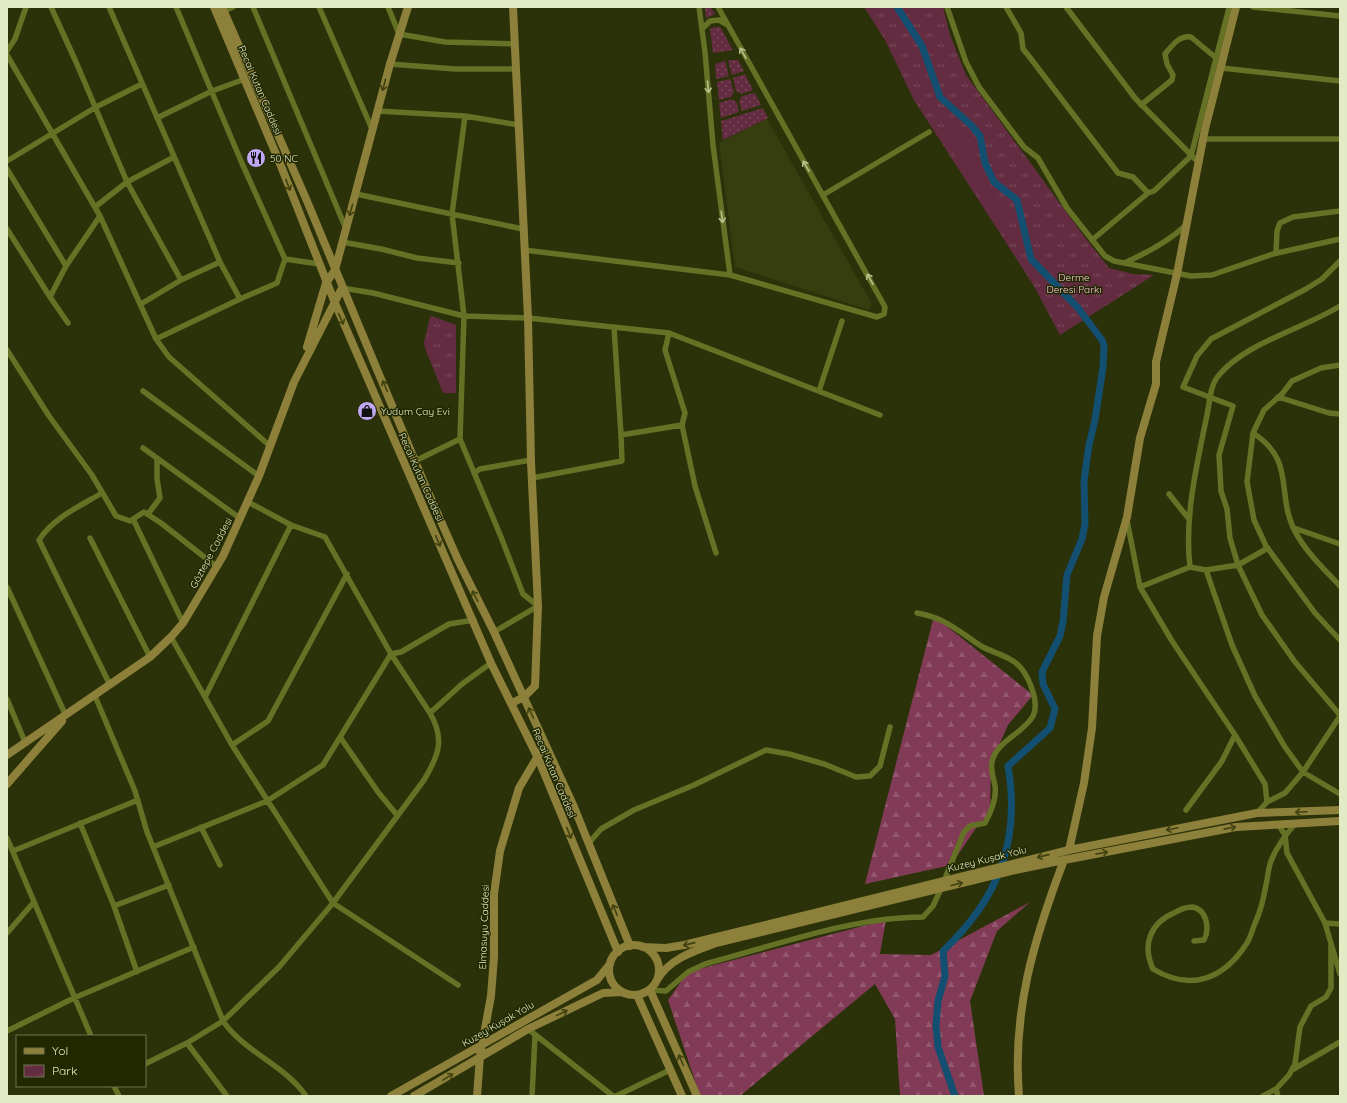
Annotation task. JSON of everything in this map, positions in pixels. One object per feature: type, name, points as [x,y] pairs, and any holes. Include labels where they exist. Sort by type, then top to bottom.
[{"type":"main road","name":"Recai Kutan Caddesi","points":[[214,7],[245,79],[326,283],[474,620],[491,664],[512,703],[538,758],[618,952]]},
{"type":"main road","points":[[294,382],[313,332],[326,283],[335,270],[390,64],[408,7]]},
{"type":"main road","points":[[512,703],[524,697],[535,686],[538,606],[531,460],[528,318],[513,7]]},
{"type":"main road","points":[[1069,850],[1084,783],[1092,728],[1097,636],[1104,597],[1127,517],[1140,438],[1156,384],[1156,362],[1177,274],[1203,139],[1222,68],[1232,8]]},
{"type":"main road","name":"Recai Kutan Caddesi","points":[[223,9],[291,164],[458,560],[494,632],[574,807],[630,946]]},
{"type":"main road","name":"Göztepe Caddesi","points":[[7,755],[150,657],[183,623],[217,567],[241,519],[259,476],[294,382],[342,288]]},
{"type":"main road","points":[[7,784],[66,716]]},
{"type":"main road","name":"Elmasuyu Caddesi","points":[[477,1096],[480,1056],[491,996],[494,956],[494,894],[500,851],[519,788],[545,744]]},
{"type":"main road","name":"Kuzey Kuşak Yolu","points":[[657,980],[668,966],[686,954],[716,943],[984,874],[1018,862],[1069,850],[1257,813],[1340,810]]},
{"type":"main road","name":"Kuzey Kuşak Yolu","points":[[643,947],[666,948],[684,945],[984,874],[1015,870],[1236,827],[1298,822],[1340,821]]},
{"type":"main road","points":[[1019,1096],[1016,1063],[1020,1013],[1034,942],[1064,860]]},
{"type":"main road","points":[[630,946],[643,947],[656,957],[659,972],[657,980],[650,990],[638,995],[630,995],[622,992],[611,980],[609,972],[610,964],[618,952],[630,946]]},
{"type":"main road","name":"Kuzey Kuşak Yolu","points":[[391,1096],[440,1070],[483,1043],[598,980],[610,964]]},
{"type":"main road","points":[[650,990],[697,1096]]},
{"type":"main road","name":"Kuzey Kuşak Yolu","points":[[414,1096],[528,1029],[603,993],[622,992]]},
{"type":"main road","points":[[638,995],[682,1096]]},
{"type":"street","points":[[7,51],[15,39],[26,7]]},
{"type":"street","points":[[51,7],[96,107],[127,182],[181,280]]},
{"type":"street","points":[[109,7],[220,262],[240,299]]},
{"type":"street","points":[[156,339],[240,299],[278,283],[285,259],[176,7]]},
{"type":"street","points":[[223,9],[233,7]]},
{"type":"street","points":[[253,7],[346,229]]},
{"type":"street","points":[[319,7],[372,129]]},
{"type":"street","points":[[388,7],[399,34],[445,42],[515,44]]},
{"type":"street","points":[[699,7],[713,145],[730,275]]},
{"type":"street","points":[[524,250],[730,275],[877,317],[884,314],[885,307],[718,7]]},
{"type":"street","points":[[947,7],[966,62],[979,87],[1024,147],[1038,158],[1067,208],[1105,256],[1124,263],[1191,276],[1212,274],[1276,253],[1340,239]]},
{"type":"street","points":[[1006,7],[1021,32],[1023,49],[1118,173],[1134,177],[1148,193]]},
{"type":"street","points":[[1253,7],[1340,16]]},
{"type":"street","points":[[1068,8],[1141,105],[1190,156],[1198,162]]},
{"type":"street","points":[[1092,240],[1148,193],[1154,191],[1190,156],[1216,58],[1232,8]]},
{"type":"street","points":[[702,29],[710,22],[719,20],[728,25]]},
{"type":"street","points":[[1141,105],[1172,80],[1173,75],[1167,64],[1165,54],[1178,40],[1183,37],[1191,37],[1216,58]]},
{"type":"street","points":[[7,55],[100,216],[156,339],[169,357],[270,446]]},
{"type":"street","points":[[390,64],[455,68],[515,69]]},
{"type":"street","points":[[1222,68],[1340,81]]},
{"type":"street","points":[[157,118],[212,92],[245,79]]},
{"type":"street","points":[[7,161],[96,107],[142,84]]},
{"type":"street","points":[[377,112],[465,116],[519,125]]},
{"type":"street","points":[[465,116],[452,214],[459,263],[464,316],[460,439],[523,594],[538,606],[494,632]]},
{"type":"street","points":[[823,195],[929,132]]},
{"type":"street","points":[[1203,139],[1340,139]]},
{"type":"street","points":[[95,207],[127,182],[174,156]]},
{"type":"street","points":[[7,168],[66,266]]},
{"type":"street","points":[[356,194],[523,229]]},
{"type":"street","points":[[1276,253],[1277,231],[1280,222],[1293,217],[1340,211]]},
{"type":"street","points":[[50,297],[66,266],[100,216]]},
{"type":"street","points":[[1124,263],[1152,250],[1175,235],[1186,224]]},
{"type":"street","points":[[7,229],[68,323]]},
{"type":"street","points":[[342,242],[381,249],[417,258],[459,263]]},
{"type":"street","points":[[285,259],[319,264]]},
{"type":"street","points":[[141,304],[181,280],[220,262]]},
{"type":"street","points":[[1257,813],[1267,802],[1285,794],[1303,772],[1340,715],[1295,662],[1262,615],[1238,565],[1230,538],[1226,509],[1221,491],[1219,455],[1233,406],[1211,399],[1183,387],[1198,356],[1211,340],[1306,289],[1322,279],[1340,262]]},
{"type":"street","points":[[342,288],[373,293],[464,316],[528,318],[669,333],[880,415]]},
{"type":"street","points":[[1190,568],[1189,519],[1198,457],[1213,385],[1219,374],[1242,356],[1340,306]]},
{"type":"street","points":[[819,391],[842,321]]},
{"type":"street","points":[[532,478],[622,461],[614,326]]},
{"type":"street","points":[[669,333],[665,350],[685,413],[682,425],[695,486],[716,553]]},
{"type":"street","points":[[7,350],[116,516],[130,521],[144,512],[148,514],[217,567]]},
{"type":"street","points":[[1340,365],[1321,368],[1292,381],[1264,410],[1254,432],[1247,482],[1254,520],[1268,548],[1316,613],[1340,640]]},
{"type":"street","points":[[143,391],[259,476]]},
{"type":"street","points":[[1278,397],[1329,413],[1340,414]]},
{"type":"street","points":[[621,436],[682,425]]},
{"type":"street","points":[[1254,432],[1271,446],[1279,459],[1286,504],[1294,528],[1302,542],[1317,562],[1340,586]]},
{"type":"street","points":[[415,461],[460,439]]},
{"type":"street","points":[[143,448],[241,519]]},
{"type":"street","points":[[148,514],[160,498],[157,479],[158,458]]},
{"type":"street","points":[[474,473],[480,469],[531,460]]},
{"type":"street","points":[[102,493],[62,516],[45,530],[39,540],[110,685]]},
{"type":"street","points":[[1169,494],[1189,519]]},
{"type":"street","points":[[146,1063],[186,1043],[223,1021],[279,967],[333,903],[435,761],[439,748],[438,726],[391,654],[325,537],[291,525],[248,502]]},
{"type":"street","points":[[1127,517],[1140,587],[1172,642],[1235,735],[1265,784],[1267,802]]},
{"type":"street","points":[[133,519],[183,623]]},
{"type":"street","points":[[205,697],[291,525]]},
{"type":"street","points":[[1294,528],[1340,544]]},
{"type":"street","points":[[1302,542],[1303,531]]},
{"type":"street","points":[[90,538],[150,657]]},
{"type":"street","points":[[1140,587],[1190,568],[1206,570],[1238,565],[1268,548]]},
{"type":"street","points":[[1206,570],[1232,645],[1255,696],[1285,747],[1303,772],[1340,794]]},
{"type":"street","points":[[232,745],[268,721],[347,574]]},
{"type":"street","points":[[7,587],[66,716]]},
{"type":"street","points":[[917,613],[934,616],[960,630],[982,646],[1000,654],[1020,667],[1033,694],[1035,704],[1034,715],[1026,726],[997,750],[991,763],[995,792],[990,814],[984,823],[970,826],[964,832],[946,876]]},
{"type":"street","points":[[153,847],[267,801],[323,765],[391,654],[401,652],[450,624],[474,620]]},
{"type":"street","points":[[171,637],[232,745],[333,903],[458,986]]},
{"type":"street","points":[[430,712],[462,684],[491,664]]},
{"type":"street","points":[[95,696],[138,800],[153,847],[223,1021],[230,1032],[279,1068],[306,1096]]},
{"type":"street","points":[[7,699],[25,742]]},
{"type":"street","points":[[588,844],[601,829],[634,810],[694,785],[766,750],[789,754],[824,764],[856,777],[870,776],[880,766],[890,727]]},
{"type":"street","points":[[1186,810],[1222,761],[1235,735]]},
{"type":"street","points":[[340,737],[378,792],[397,815]]},
{"type":"street","points":[[13,851],[138,800]]},
{"type":"street","points":[[1194,941],[1204,940],[1207,935],[1206,919],[1201,911],[1192,907],[1187,908],[1161,920],[1151,934],[1147,948],[1153,969],[1174,978],[1203,980],[1221,972],[1229,965],[1248,942],[1260,908],[1270,863],[1285,835],[1298,822]]},
{"type":"street","points":[[80,823],[114,906],[137,972]]},
{"type":"street","points":[[1278,824],[1285,835],[1287,853],[1325,923],[1340,974]]},
{"type":"street","points":[[201,828],[220,865]]},
{"type":"street","points":[[7,838],[74,998],[92,1035]]},
{"type":"street","points":[[114,906],[168,885]]},
{"type":"street","points":[[650,990],[666,991],[688,972],[705,964],[821,932],[879,921],[923,917],[933,906],[940,891]]},
{"type":"street","points":[[7,933],[34,902]]},
{"type":"street","points":[[1325,923],[1340,924]]},
{"type":"street","points":[[1292,1071],[1295,1064],[1300,1027],[1311,1006],[1326,997],[1331,988],[1331,943]]},
{"type":"street","points":[[7,1031],[74,998],[194,947]]},
{"type":"street","points":[[528,1029],[535,1036],[614,1096],[670,1070]]},
{"type":"street","points":[[532,1096],[535,1036]]},
{"type":"street","points":[[1263,1096],[1276,1089],[1292,1071],[1340,1042]]},
{"type":"street","points":[[186,1043],[227,1096]]},
{"type":"street","points":[[114,1087],[119,1096]]},
{"type":"street","points":[[1276,1089],[1278,1096]]},
{"type":"shaded area","points":[[767,119],[872,304],[869,310],[735,267],[719,143]]},
{"type":"green space","points":[[705,7],[710,7],[715,14],[706,18]]},
{"type":"green space","name":"Derme Deresi Parkı","points":[[864,7],[943,7],[950,35],[966,75],[1086,239],[1109,268],[1133,274],[1154,275],[1060,335],[1034,286],[914,100],[885,40]]},
{"type":"green space","points":[[720,27],[733,50],[713,53],[710,29]]},
{"type":"green space","points":[[728,60],[738,60],[744,71],[732,75]]},
{"type":"green space","points":[[725,61],[729,76],[716,79],[715,64]]},
{"type":"green space","points":[[745,74],[753,90],[741,94],[736,91],[733,78]]},
{"type":"green space","points":[[730,79],[734,92],[731,97],[719,100],[717,82]]},
{"type":"green space","points":[[755,93],[761,105],[742,111],[739,101],[742,96]]},
{"type":"green space","points":[[732,99],[737,103],[739,112],[721,118],[719,103]]},
{"type":"green space","points":[[763,108],[768,118],[723,140],[721,121]]},
{"type":"green space","points":[[952,126],[968,130],[973,140],[979,163],[986,181],[1007,206],[1013,219],[1001,225],[997,223],[942,134]]},
{"type":"green space","points":[[432,316],[456,325],[456,393],[443,393],[425,348],[424,343],[430,317]]},
{"type":"green space","points":[[934,616],[1033,695],[1008,725],[991,763],[990,814],[978,825],[951,865],[865,884]]},
{"type":"green space","points":[[1030,902],[997,931],[970,1001],[984,1096],[900,1096],[895,1019],[875,984],[740,1096],[700,1096],[668,1000],[688,972],[886,920],[880,954],[931,955]]},
{"type":"waterway","points":[[897,7],[922,46],[940,97],[972,126],[980,136],[985,163],[994,182],[1017,200],[1031,259],[1078,308],[1102,340],[1104,346],[1103,367],[1084,481],[1085,524],[1082,539],[1067,575],[1063,622],[1060,636],[1042,672],[1043,684],[1055,709],[1050,728],[1008,766],[1011,794],[1011,820],[1008,844],[1001,868],[991,890],[978,911],[943,951],[945,976],[938,1001],[936,1025],[938,1047],[955,1096]]},
{"type":"place","name":"50 NC","points":[[256,158]]},
{"type":"place","name":"Yudum Çay Evi","points":[[367,411]]}]
